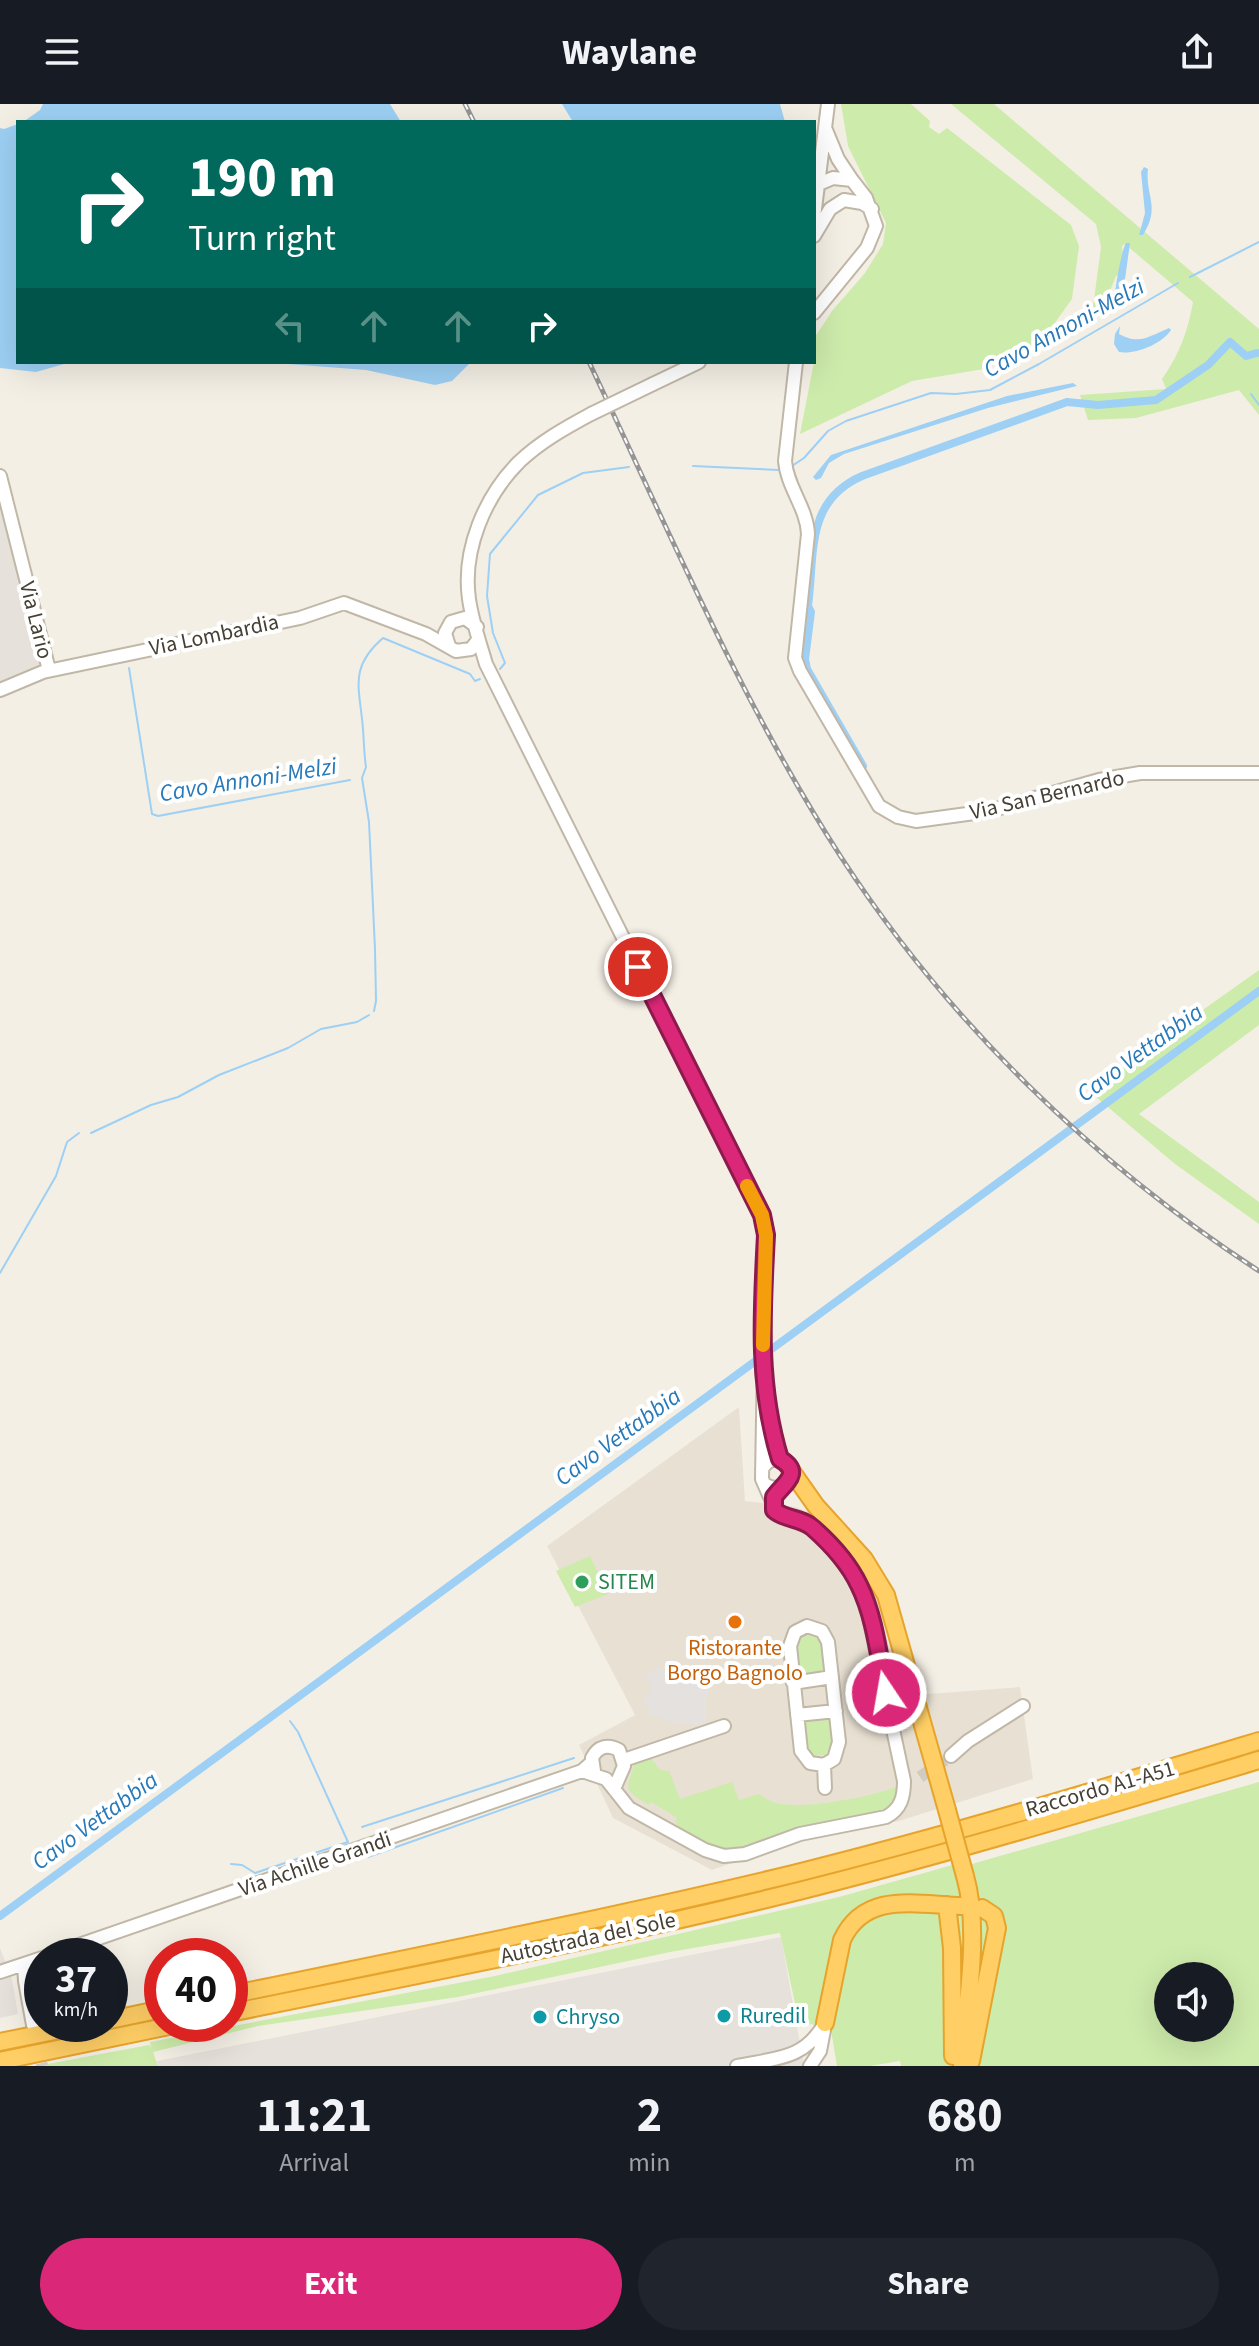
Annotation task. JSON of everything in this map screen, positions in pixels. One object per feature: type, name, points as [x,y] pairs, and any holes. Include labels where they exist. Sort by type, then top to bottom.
[{"type":"highway","points":[[785,1464],[816,1506],[864,1559],[886,1595],[965,1876],[972,1918],[962,2066]]},
{"type":"highway","points":[[777,1486],[799,1493],[816,1506]]},
{"type":"highway","name":"Raccordo A1-A51","points":[[941,1836],[1259,1741]]},
{"type":"highway","name":"Raccordo A1-A51","points":[[944,1853],[1259,1760]]},
{"type":"highway","name":"Autostrada del Sole","points":[[248,1991],[613,1915],[941,1836]]},
{"type":"highway","name":"Autostrada del Sole","points":[[248,2009],[628,1930],[797,1892],[944,1853]]},
{"type":"highway","points":[[825,2023],[838,1954],[854,1920],[871,1909],[885,1905],[955,1906],[952,1948],[953,2066]]},
{"type":"highway","points":[[970,2066],[997,1928],[994,1916],[982,1908]]},
{"type":"highway","points":[[0,2061],[144,2031]]},
{"type":"highway","points":[[0,2042],[24,2037]]},
{"type":"street","points":[[816,204],[828,104]]},
{"type":"street","points":[[816,310],[872,240],[876,226],[872,209],[838,159],[826,129]]},
{"type":"street","points":[[819,184],[833,178],[852,180]]},
{"type":"street","points":[[819,184],[828,195],[862,203],[872,209]]},
{"type":"street","points":[[816,233],[830,209],[844,200]]},
{"type":"street","points":[[475,639],[469,597],[469,562],[474,540],[491,499],[518,463],[546,440],[591,414],[695,364]]},
{"type":"street","name":"Via San Bernardo","points":[[796,364],[785,467],[808,534],[795,658],[879,806],[898,817],[916,821],[989,811],[1099,780],[1140,773],[1259,773]]},
{"type":"street","name":"Via Lario","points":[[0,476],[49,670]]},
{"type":"street","points":[[461,618],[469,597]]},
{"type":"street","name":"Via Lombardia","points":[[0,690],[49,670],[300,618],[344,603],[449,646]]},
{"type":"street","points":[[475,639],[460,652],[449,646],[445,631],[451,622],[461,618],[471,620],[486,664],[762,1215],[766,1235],[762,1479],[777,1486]]},
{"type":"street","name":"Via Lombardia","points":[[426,634],[445,631]]},
{"type":"street","points":[[598,1775],[619,1775],[624,1760],[619,1750],[604,1747],[595,1753],[598,1775],[629,1808],[713,1854],[734,1856],[800,1834],[878,1820],[891,1815],[901,1802],[910,1780],[860,1587],[849,1568],[811,1526],[780,1515],[773,1506],[777,1486],[790,1478],[769,1420],[763,1388]]},
{"type":"street","points":[[762,1469],[767,1462],[785,1464]]},
{"type":"street","points":[[807,1626],[818,1628],[825,1635],[832,1677],[839,1746],[834,1759],[824,1765],[810,1763],[804,1757],[793,1683],[791,1641],[798,1629],[807,1626]]},
{"type":"street","points":[[793,1683],[832,1677]]},
{"type":"street","points":[[951,1756],[968,1741],[1023,1706]]},
{"type":"street","points":[[797,1715],[836,1711]]},
{"type":"street","points":[[624,1760],[724,1726]]},
{"type":"street","points":[[824,1765],[825,1788]]},
{"type":"street","name":"Via Achille Grandi","points":[[103,1938],[598,1775]]},
{"type":"street","name":"Via Achille Grandi","points":[[0,1972],[24,1964]]},
{"type":"street","points":[[795,2055],[809,2045],[825,2023]]},
{"type":"street","points":[[739,2066],[795,2055],[803,2056],[808,2066],[820,2051],[825,2023]]},
{"type":"shaded area","points":[[0,476],[49,670],[0,693]]},
{"type":"shaded area","points":[[739,1407],[745,1501],[796,1507],[811,1513],[862,1566],[879,1602],[900,1700],[928,1694],[1020,1687],[1033,1779],[899,1821],[801,1839],[712,1870],[613,1818],[579,1745],[635,1715],[547,1546]]},
{"type":"shaded area","points":[[657,1667],[687,1684],[707,1681],[706,1725],[668,1722],[647,1713],[650,1708],[643,1703],[652,1687],[643,1679]]},
{"type":"shaded area","points":[[781,1937],[804,2066],[158,2066],[157,2061]]},
{"type":"shaded area","points":[[0,1948],[12,1979],[18,2014],[0,2018]]},
{"type":"green space","points":[[841,104],[911,104],[930,121],[929,127],[939,134],[947,128],[1071,225],[1079,246],[1072,299],[1041,342],[984,369],[912,381],[800,434],[816,364],[816,335],[832,311],[865,273],[883,244],[886,223],[848,146]]},
{"type":"green space","points":[[951,104],[994,104],[1259,329],[1259,415],[1239,390],[1136,418],[1088,420],[1080,395],[1166,389],[1162,379],[1182,342],[1193,302],[1125,244],[1122,246],[1125,270],[1116,276],[1106,301],[1092,315],[1101,247],[1096,224]]},
{"type":"green space","points":[[1259,970],[1259,1025],[1139,1114],[1259,1202],[1259,1224],[1175,1164],[1089,1091]]},
{"type":"green space","name":"SITEM","points":[[590,1556],[608,1594],[575,1607],[556,1571]]},
{"type":"green space","points":[[809,1631],[821,1638],[823,1660],[830,1677],[795,1681],[799,1662],[795,1644],[798,1637]]},
{"type":"green space","points":[[834,1712],[830,1732],[836,1734],[826,1755],[813,1755],[804,1737],[808,1734],[801,1732],[799,1716]]},
{"type":"green space","points":[[651,1758],[660,1770],[669,1771],[680,1799],[732,1782],[739,1800],[759,1794],[788,1805],[838,1801],[899,1786],[895,1804],[885,1813],[744,1848],[724,1849],[699,1841],[675,1823],[677,1818],[633,1795],[628,1784],[634,1764]]},
{"type":"green space","points":[[1259,1782],[1259,2066],[901,2066],[900,2061],[870,2066],[837,2066],[831,2030],[811,2024],[800,2027],[780,1933],[670,1952],[458,1997],[248,2028],[248,2023],[495,1976],[839,1897],[956,1864],[958,1868]]},
{"type":"green space","points":[[150,2042],[193,2042],[153,2052],[158,2066],[37,2066],[149,2045],[151,2048]]},
{"type":"water","points":[[43,104],[390,104],[400,120],[26,120]]},
{"type":"water","points":[[562,104],[780,104],[784,120],[572,120]]},
{"type":"water","points":[[16,125],[16,364],[64,364],[36,372],[0,368],[0,128]]},
{"type":"water","points":[[1144,167],[1148,169],[1152,208],[1148,225],[1143,235],[1139,235],[1145,213],[1141,172]]},
{"type":"water","points":[[1126,243],[1130,243],[1121,308],[1116,302],[1115,291]]},
{"type":"water","points":[[1120,326],[1119,334],[1132,339],[1171,330],[1148,347],[1119,352],[1114,344]]},
{"type":"water","points":[[288,364],[469,364],[452,381],[435,385],[366,370]]},
{"type":"water","points":[[1073,383],[1077,386],[988,408],[844,454],[829,463],[821,478],[816,480],[813,477],[831,455],[1007,396]]},
{"type":"waterway","name":"Cavo Annoni-Melzi","points":[[1190,277],[1259,242]]},
{"type":"waterway","name":"Cavo Annoni-Melzi","points":[[792,466],[804,458],[828,431],[846,421],[931,393],[990,390],[1178,283]]},
{"type":"waterway","points":[[863,766],[807,669],[805,659],[811,612],[808,606],[813,548],[816,530],[830,499],[862,476],[1067,402],[1098,405],[1156,400],[1208,365],[1230,342],[1246,356],[1257,353]]},
{"type":"waterway","points":[[1251,394],[1259,405]]},
{"type":"waterway","name":"Cavo Annoni-Melzi","points":[[693,466],[779,470]]},
{"type":"waterway","name":"Cavo Annoni-Melzi","points":[[500,669],[505,663],[493,633],[487,596],[490,554],[538,495],[583,473],[629,467]]},
{"type":"waterway","name":"Cavo Annoni-Melzi","points":[[374,1011],[375,949],[369,822],[362,778],[366,767],[360,669],[383,638],[470,674],[475,681],[480,679]]},
{"type":"waterway","name":"Cavo Annoni-Melzi","points":[[129,668],[152,814],[158,816],[350,780]]},
{"type":"waterway","name":"Cavo Vettabbia","points":[[0,1916],[1259,991]]},
{"type":"waterway","points":[[91,1133],[151,1105],[178,1097],[219,1075],[288,1048],[321,1029],[357,1022],[369,1015]]},
{"type":"waterway","points":[[0,1273],[56,1176],[67,1142],[79,1133]]},
{"type":"waterway","points":[[231,1864],[242,1865],[255,1873],[348,1842],[298,1732],[290,1721]]},
{"type":"waterway","points":[[362,1827],[574,1758]]},
{"type":"waterway","points":[[368,1857],[563,1788]]},
{"type":"tunnel","points":[[920,1777],[951,1756]]},
{"type":"tunnel","points":[[36,2042],[42,2066]]},
{"type":"railway","points":[[465,104],[473,120]]},
{"type":"railway","points":[[590,364],[738,676],[805,798],[883,918],[928,976],[1029,1086],[1140,1184],[1259,1271]]},
{"type":"slow traffic","points":[[747,1186],[762,1215],[766,1235],[763,1345]]},
{"type":"place","name":"SITEM","points":[[582,1582]]},
{"type":"place","name":"Ristorante Borgo Bagnolo","points":[[735,1622]]},
{"type":"place","name":"Ruredil","points":[[724,2016]]},
{"type":"place","name":"Chryso","points":[[540,2017]]},
{"type":"route","points":[[638,967],[762,1215],[766,1235],[763,1388],[780,1459],[787,1463],[791,1474],[786,1485],[774,1497],[774,1510],[811,1526],[856,1578],[864,1595],[886,1693]]}]
